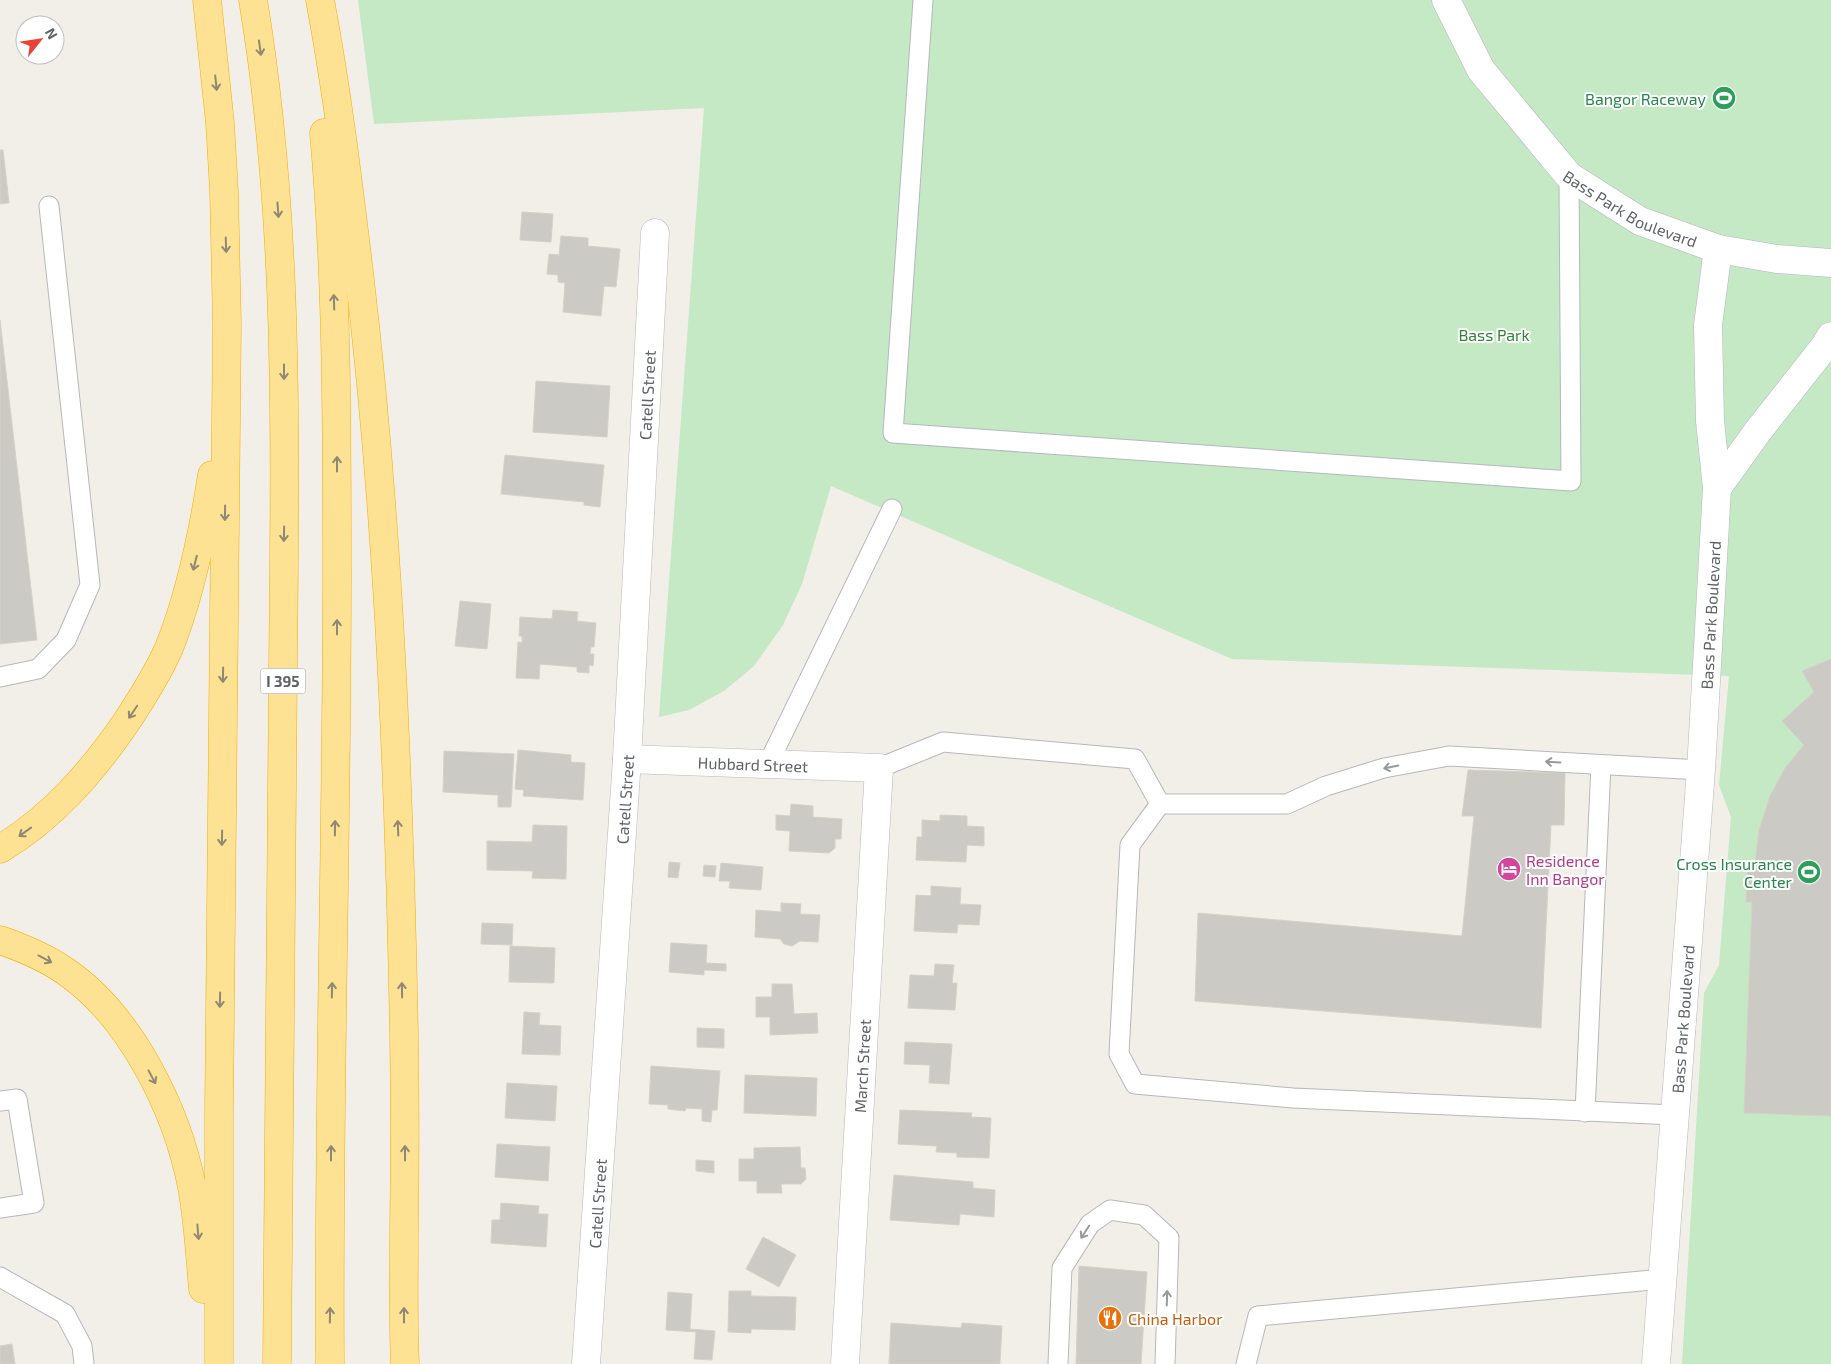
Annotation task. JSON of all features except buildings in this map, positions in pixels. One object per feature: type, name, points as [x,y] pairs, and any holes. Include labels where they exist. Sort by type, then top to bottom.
[{"type":"highway","points":[[207,0],[220,122],[227,324],[219,1102],[219,1364]]},
{"type":"highway","name":"I 395","points":[[253,0],[272,138],[280,253],[284,363],[285,474],[277,1364]]},
{"type":"highway","points":[[309,0],[320,92],[330,208],[337,437],[337,675],[331,1091],[330,1364]]},
{"type":"highway","points":[[320,0],[340,123],[364,311],[385,567],[402,952],[405,1129],[405,1364]]},
{"type":"highway","points":[[0,849],[45,817],[64,799],[103,755],[138,705],[168,649],[181,616],[190,583],[208,502],[217,438],[227,324]]},
{"type":"highway","points":[[0,940],[46,959],[84,985],[118,1022],[145,1063],[158,1088],[178,1137],[192,1186],[197,1218],[209,1364]]},
{"type":"street","name":"Bass Park Boulevard","points":[[1446,0],[1482,70],[1569,176],[1640,221],[1718,249],[1708,325],[1710,421],[1717,488],[1701,770],[1656,1364]]},
{"type":"street","name":"Catell Street","points":[[586,1364],[627,759],[656,233]]},
{"type":"street","points":[[1718,249],[1777,259],[1831,263]]},
{"type":"street","points":[[1717,488],[1831,336]]},
{"type":"street","name":"Hubbard Street","points":[[627,759],[879,768]]},
{"type":"street","name":"March Street","points":[[845,1364],[879,768]]},
{"type":"lane","points":[[923,0],[892,433],[1571,481],[1569,176]]},
{"type":"lane","points":[[0,677],[38,669],[66,640],[90,585],[49,206]]},
{"type":"lane","points":[[768,764],[892,509]]},
{"type":"lane","points":[[879,768],[943,742],[1135,759],[1160,804]]},
{"type":"lane","points":[[1160,804],[1287,804],[1326,786],[1384,768],[1449,756],[1701,770]]},
{"type":"lane","points":[[1585,1112],[1601,765]]},
{"type":"lane","points":[[1160,804],[1130,845],[1119,1054],[1136,1084],[1292,1098],[1674,1115]]},
{"type":"lane","points":[[0,1101],[17,1098],[34,1203],[0,1208]]},
{"type":"lane","points":[[1058,1364],[1062,1268],[1090,1224],[1110,1210],[1144,1215],[1169,1238],[1165,1364]]},
{"type":"lane","points":[[0,1277],[65,1314],[82,1346],[84,1364]]},
{"type":"lane","points":[[1246,1364],[1258,1316],[1662,1279]]},
{"type":"green space","name":"Bass Park","points":[[358,0],[1831,0],[1831,1364],[1682,1364],[1704,993],[1719,965],[1731,817],[1719,785],[1729,676],[1232,659],[831,486],[802,584],[783,625],[754,666],[724,691],[689,710],[659,717],[704,108],[374,124]]},
{"type":"place","name":"Bangor Raceway","points":[[1724,98]]},
{"type":"place","name":"Residence Inn Bangor","points":[[1509,869]]},
{"type":"place","name":"Cross Insurance Center","points":[[1809,872]]},
{"type":"place","name":"China Harbor","points":[[1110,1318]]}]
